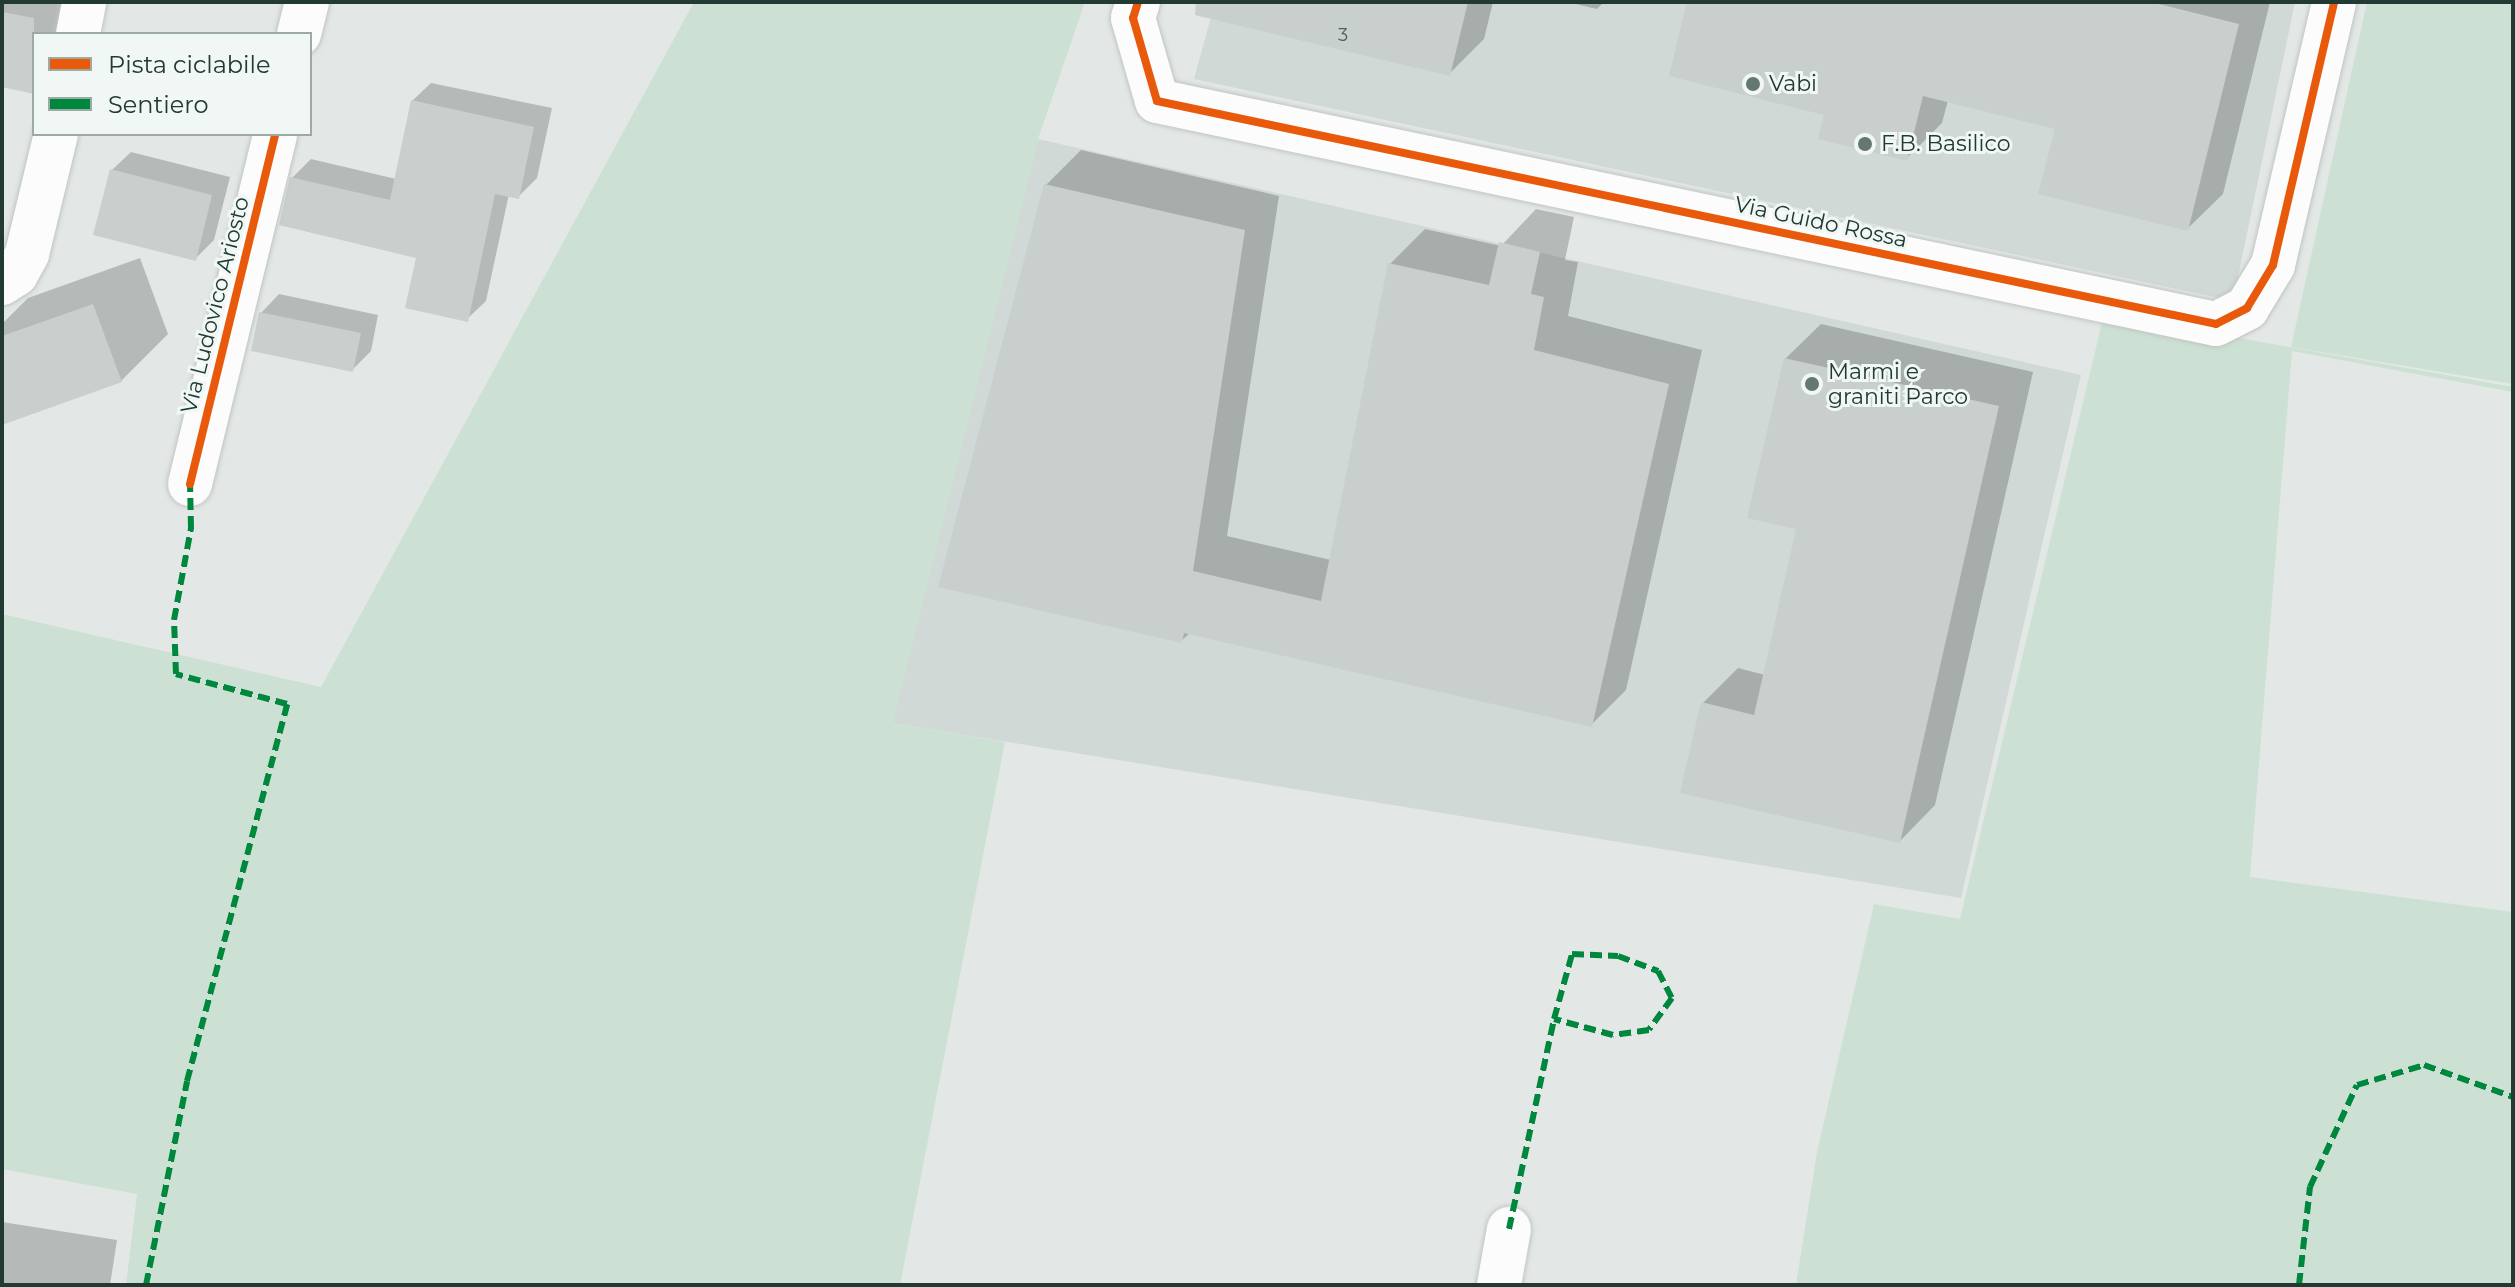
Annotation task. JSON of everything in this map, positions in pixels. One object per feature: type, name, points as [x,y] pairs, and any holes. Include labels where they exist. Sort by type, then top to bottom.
[{"type":"street","points":[[78,32],[84,2]]},
{"type":"street","points":[[300,32],[307,2]]},
{"type":"street","name":"Via Guido Rossa","points":[[1136,10],[1157,101],[2216,324],[2247,308],[2273,265],[2334,2]]},
{"type":"street","points":[[2,283],[16,274],[27,254],[56,136]]},
{"type":"street","name":"Via Ludovico Ariosto","points":[[190,484],[275,136]]},
{"type":"street","points":[[1499,1285],[1509,1229]]},
{"type":"shaded area","points":[[1215,2],[2295,2],[2233,301],[1194,79]]},
{"type":"shaded area","points":[[1038,139],[2081,375],[1961,898],[892,723]]},
{"type":"green space","points":[[694,2],[1085,2],[1038,139],[892,723],[1005,742],[900,1285],[126,1285],[137,1194],[2,1169],[2,614],[321,687]]},
{"type":"green space","points":[[2367,2],[2513,2],[2513,384],[2291,347]]},
{"type":"green space","points":[[2104,314],[2513,387],[2513,392],[2292,351],[2250,877],[2513,912],[2513,1285],[1796,1285],[1817,1152],[1874,904],[1960,919]]},
{"type":"building","points":[[1196,2],[1468,2],[1450,76],[1195,15]]},
{"type":"building","points":[[1687,2],[2151,2],[2239,24],[2188,231],[2038,194],[2055,129],[1923,96],[1907,161],[1818,139],[1824,115],[1669,76]]},
{"type":"building","points":[[2,12],[34,18],[32,94],[2,87]]},
{"type":"building","points":[[411,100],[534,127],[519,199],[495,194],[468,322],[405,308],[416,258],[279,225],[290,177],[390,200]]},
{"type":"building","points":[[110,169],[212,195],[196,261],[93,235]]},
{"type":"building","points":[[1044,184],[1245,230],[1193,571],[1321,601],[1388,263],[1489,285],[1499,242],[1540,252],[1531,294],[1544,297],[1534,350],[1669,384],[1592,727],[1184,633],[1182,643],[938,587]]},
{"type":"building","points":[[93,304],[122,382],[2,425],[2,336]]},
{"type":"building","points":[[259,312],[361,333],[353,372],[251,351]]},
{"type":"building","points":[[1784,358],[1999,406],[1900,843],[1680,793],[1701,702],[1754,715],[1796,529],[1747,518]]},
{"type":"marked path","points":[[146,1285],[187,1081],[287,704],[176,674],[174,620],[191,528],[190,484]]},
{"type":"marked path","points":[[1509,1229],[1554,1019],[1572,954],[1618,956],[1658,971],[1672,998],[1649,1030],[1613,1035],[1554,1019]]},
{"type":"marked path","points":[[2299,1285],[2310,1187],[2357,1085],[2424,1065],[2513,1097]]},
{"type":"cycle path","points":[[1138,2],[1133,18],[1157,101],[2216,324],[2247,308],[2273,265],[2334,2]]},
{"type":"cycle path","points":[[190,484],[275,136]]},
{"type":"place","name":"Vabi","points":[[1753,84]]},
{"type":"place","name":"F.B. Basilico","points":[[1865,144]]},
{"type":"place","name":"Marmi e graniti Parco","points":[[1812,384]]}]
